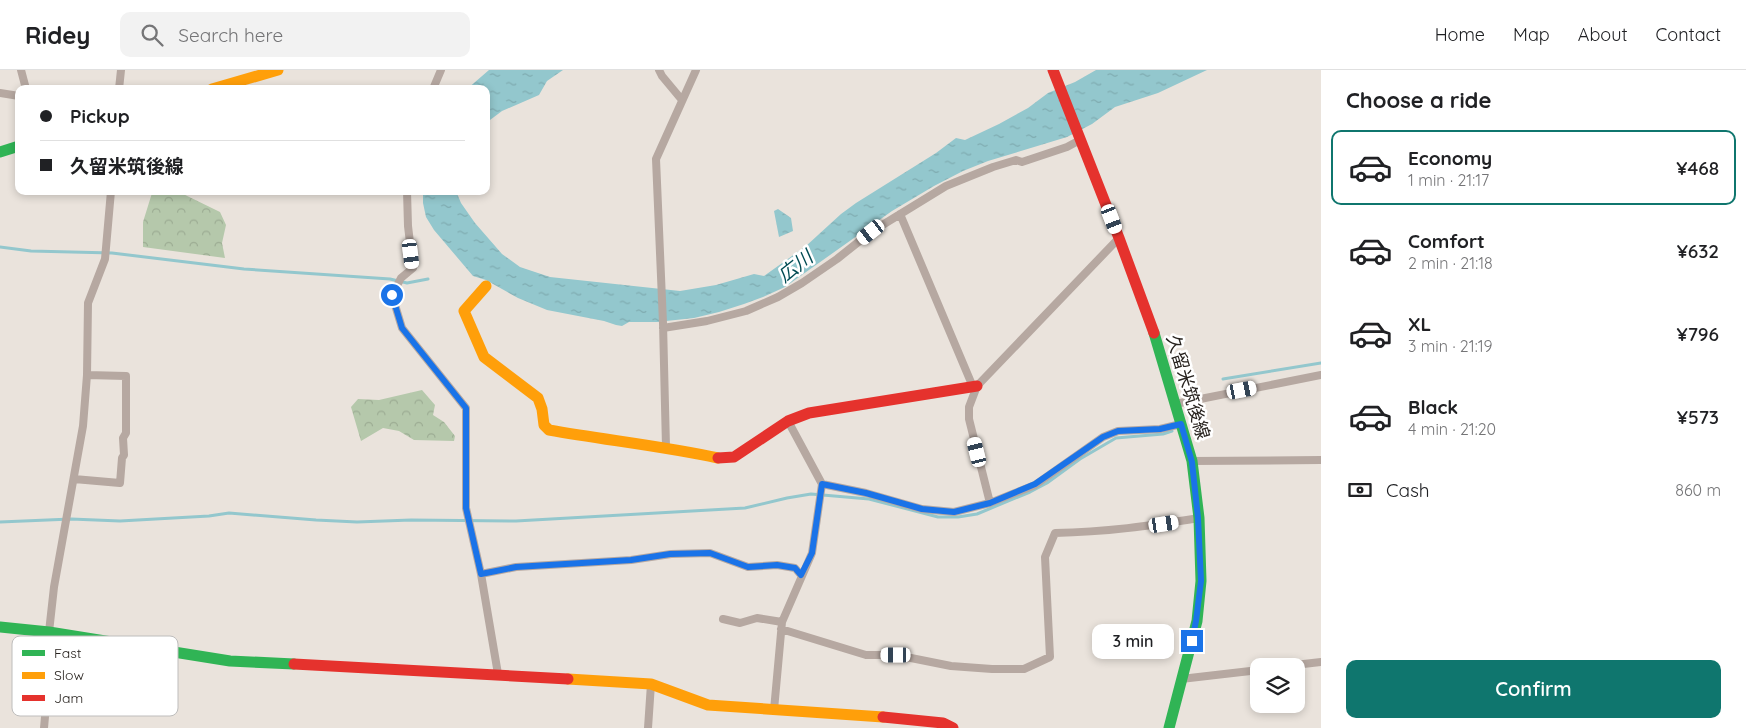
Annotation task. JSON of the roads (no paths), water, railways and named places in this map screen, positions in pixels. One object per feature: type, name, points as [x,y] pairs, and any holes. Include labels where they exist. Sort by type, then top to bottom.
[{"type":"street","points":[[21,70],[25,85]]},
{"type":"street","points":[[119,85],[120,70]]},
{"type":"street","points":[[226,85],[278,70]]},
{"type":"street","points":[[435,85],[441,70]]},
{"type":"street","points":[[659,70],[682,100]]},
{"type":"street","points":[[666,447],[662,287],[656,159],[696,70]]},
{"type":"street","name":"久留米筑後線","points":[[1053,70],[1119,238],[1156,339],[1192,462],[1198,518],[1201,581],[1196,621],[1169,728]]},
{"type":"street","points":[[0,93],[15,95]]},
{"type":"street","points":[[663,326],[707,321],[736,313],[778,297],[837,259],[871,232],[946,186],[993,167],[1016,160],[1022,162],[1067,146],[1079,138]]},
{"type":"street","points":[[0,152],[15,147]]},
{"type":"street","points":[[49,636],[54,587],[83,426],[87,375],[88,303],[104,259],[111,195]]},
{"type":"street","points":[[407,195],[408,226],[413,268],[401,278],[392,295],[402,328],[466,408],[466,508],[481,574],[498,674]]},
{"type":"street","points":[[900,214],[975,386]]},
{"type":"street","points":[[990,503],[969,419],[969,407],[975,386],[1119,238]]},
{"type":"street","points":[[486,286],[464,311],[484,356],[538,398],[542,409],[544,425],[549,430],[593,438],[666,447],[719,458],[734,456],[788,421],[809,413],[975,386]]},
{"type":"street","points":[[74,479],[120,483],[122,458],[124,455],[126,376],[87,375]]},
{"type":"street","points":[[1176,404],[1321,375]]},
{"type":"street","points":[[774,710],[781,625],[812,553],[822,484],[788,421]]},
{"type":"street","points":[[822,484],[866,493],[922,509],[954,512],[990,503],[1035,484],[1103,437],[1118,431],[1160,429],[1181,424]]},
{"type":"street","points":[[1192,462],[1321,460]]},
{"type":"street","points":[[724,619],[740,623],[757,618],[866,655],[896,655],[951,666],[1024,669],[1050,657],[1045,557],[1055,533],[1129,529],[1198,518]]},
{"type":"street","points":[[481,574],[516,567],[631,560],[670,554],[710,553],[748,567],[777,565],[795,568],[801,575]]},
{"type":"street","points":[[0,627],[74,636]]},
{"type":"street","points":[[178,653],[230,661],[498,674],[651,684],[708,705],[894,723],[943,723],[953,728]]},
{"type":"street","points":[[1305,664],[1321,662]]},
{"type":"street","points":[[1181,679],[1250,671]]},
{"type":"street","points":[[648,728],[651,684]]},
{"type":"water","points":[[489,70],[563,70],[547,81],[539,95],[502,111],[490,120],[490,85],[472,85]]},
{"type":"water","name":"広川","points":[[1096,70],[1207,70],[1158,93],[1115,107],[1092,124],[1067,137],[988,161],[963,171],[892,211],[785,287],[744,304],[694,318],[657,322],[629,322],[622,326],[547,310],[518,298],[486,280],[473,276],[434,230],[426,217],[423,203],[423,195],[458,195],[475,223],[502,254],[520,267],[550,277],[680,291],[716,285],[754,274],[764,276],[806,246],[856,203],[936,153],[956,138],[965,140],[999,124],[1028,108],[1048,93],[1075,82]]},
{"type":"water","points":[[778,209],[791,218],[793,231],[779,237],[774,211]]},
{"type":"waterway","points":[[0,247],[31,251],[112,253],[244,269],[390,279],[407,283],[428,279]]},
{"type":"waterway","points":[[1223,379],[1321,363]]},
{"type":"waterway","points":[[0,522],[71,519],[120,521],[209,516],[229,513],[357,522],[411,520],[516,521],[745,508],[811,494],[869,499],[938,517],[958,517],[977,514],[1030,492],[1116,438],[1163,434],[1172,431]]}]
